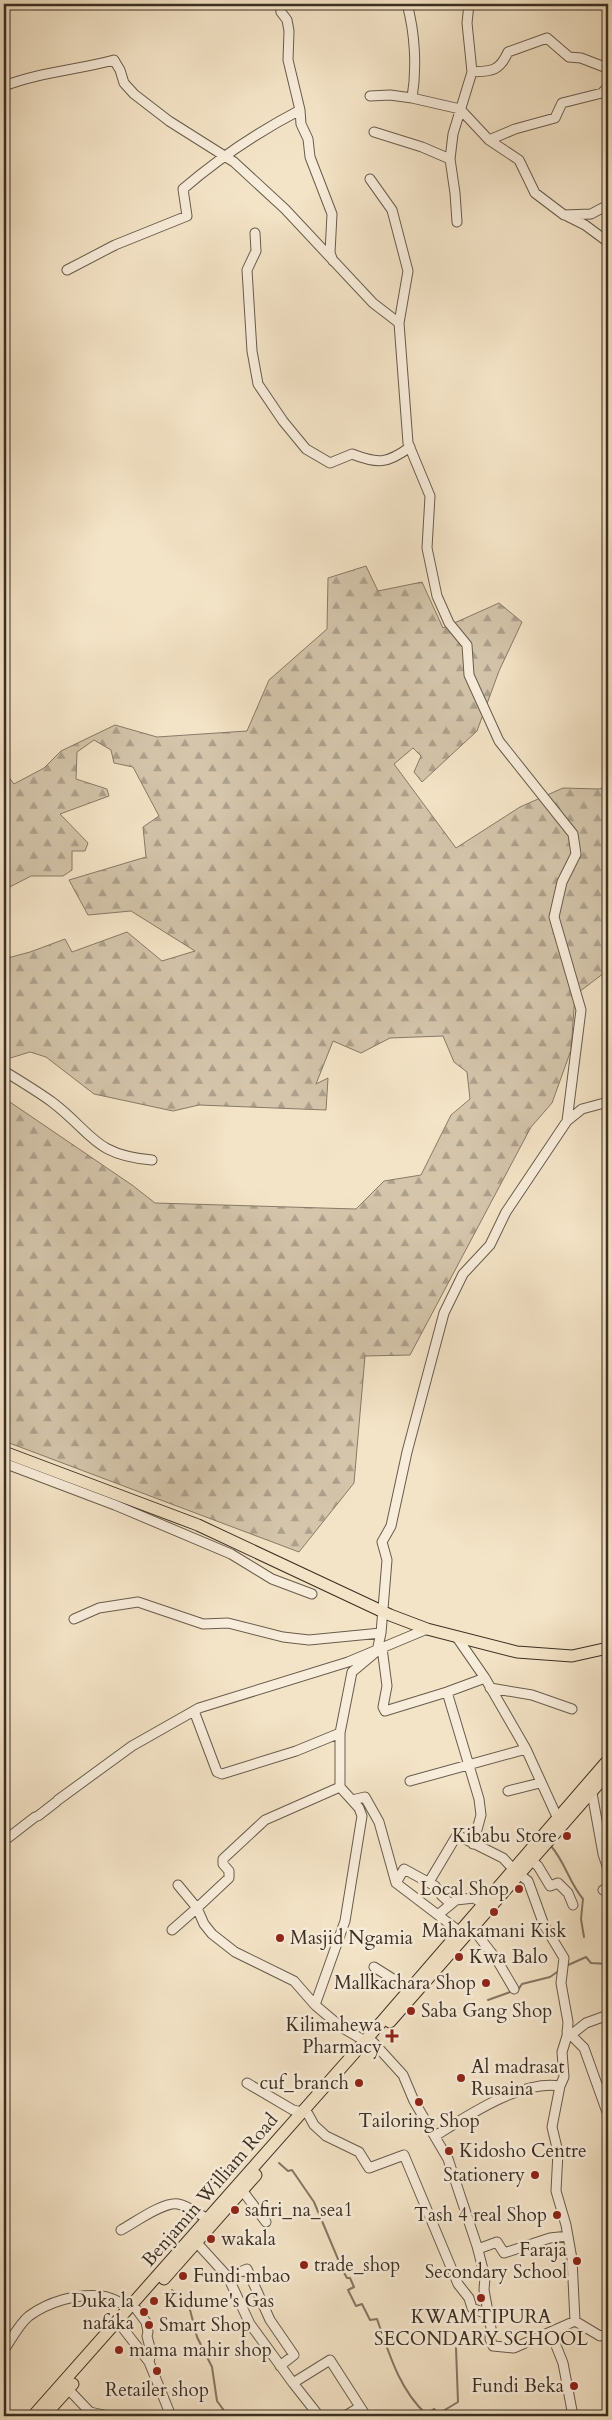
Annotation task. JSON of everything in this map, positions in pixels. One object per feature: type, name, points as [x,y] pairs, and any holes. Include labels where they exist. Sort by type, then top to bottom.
[{"type":"main road","points":[[4,1452],[198,1525],[383,1612],[427,1629],[517,1652],[572,1656],[608,1648]]},
{"type":"main road","points":[[542,1654],[608,1642]]},
{"type":"main road","name":"Benjamin William Road","points":[[44,2416],[122,2328],[133,2309],[206,2218],[473,1929],[558,1819],[608,1760]]},
{"type":"main road","name":"Benjamin William Road","points":[[369,2042],[409,1989],[483,1904],[517,1872],[532,1861],[608,1773]]},
{"type":"main road","name":"Benjamin William Road","points":[[34,2416],[197,2243],[305,2113]]},
{"type":"street","points":[[280,4],[281,12],[287,20],[289,31],[288,60],[300,110],[301,124],[308,139],[310,157],[332,214],[330,253],[333,261]]},
{"type":"street","points":[[407,4],[413,26],[414,85],[412,98]]},
{"type":"street","points":[[457,222],[450,159],[460,109],[472,72],[467,23],[469,4]]},
{"type":"street","points":[[472,72],[492,71],[503,63],[508,52],[547,38],[569,56],[581,58],[607,68],[608,75]]},
{"type":"street","points":[[4,86],[33,75],[84,68],[114,60],[120,70],[124,84],[134,94],[169,122],[234,162],[286,209],[373,303],[400,323]]},
{"type":"street","points":[[489,140],[515,128],[555,118],[562,103],[602,93],[608,86]]},
{"type":"street","points":[[370,96],[390,95],[412,98],[460,109],[489,140],[519,160],[535,193],[564,215],[585,225],[608,242]]},
{"type":"street","points":[[67,270],[115,245],[187,216],[183,189],[262,130],[300,110]]},
{"type":"street","points":[[374,132],[422,147],[450,159]]},
{"type":"street","points":[[370,179],[392,210],[408,271],[400,323],[410,447],[430,496],[427,548],[437,596],[449,623],[467,645],[469,675],[499,741],[573,834],[576,845],[574,859],[562,882],[554,918],[581,1010],[567,1121]]},
{"type":"street","points":[[564,215],[591,214],[608,205]]},
{"type":"street","points":[[255,233],[256,251],[248,270],[252,351],[258,384],[283,421],[306,448],[330,463],[352,454],[372,462],[395,458],[410,447]]},
{"type":"street","points":[[4,1071],[53,1103],[93,1140],[110,1151],[127,1158],[152,1160]]},
{"type":"street","points":[[485,1678],[385,1711],[383,1707],[387,1686],[379,1649],[387,1560],[382,1542],[392,1526],[407,1452],[444,1313],[464,1274],[490,1245],[506,1212],[567,1121],[582,1110],[608,1102]]},
{"type":"street","points":[[4,1463],[115,1505],[231,1554],[272,1579],[312,1594]]},
{"type":"street","points":[[74,1619],[99,1608],[138,1602],[203,1624],[228,1623],[283,1637],[309,1640],[381,1632]]},
{"type":"street","points":[[4,1841],[132,1746],[194,1711],[348,1662],[427,1629]]},
{"type":"street","points":[[458,1638],[485,1678],[526,1749],[558,1819]]},
{"type":"street","points":[[315,2005],[333,1958],[350,1899],[362,1816],[359,1808],[340,1787],[340,1733],[352,1672],[379,1649]]},
{"type":"street","points":[[490,1688],[532,1695],[572,1709]]},
{"type":"street","points":[[447,1692],[469,1765],[481,1816],[472,1844]]},
{"type":"street","points":[[194,1711],[217,1772],[222,1774],[296,1751],[340,1733]]},
{"type":"street","points":[[410,1781],[526,1749]]},
{"type":"street","points":[[508,1792],[540,1783]]},
{"type":"street","points":[[172,1930],[229,1878],[229,1871],[223,1864],[223,1859],[245,1836],[265,1820],[340,1787]]},
{"type":"street","points":[[592,1793],[603,1854],[608,1868]]},
{"type":"street","points":[[352,1800],[365,1797],[373,1808],[387,1846],[396,1883],[460,1931]]},
{"type":"street","points":[[429,1882],[457,1835],[504,1858],[528,1881],[544,1925],[564,1958],[561,1983],[570,2033],[584,2048],[608,2115]]},
{"type":"street","points":[[532,1861],[538,1866],[550,1886],[558,1883],[563,1887],[573,1905]]},
{"type":"street","points":[[396,1883],[404,1869],[435,1886],[451,1904]]},
{"type":"street","points":[[178,1885],[197,1908],[204,1924],[212,1934],[235,1952],[294,1981],[315,2005],[341,2027],[369,2042],[403,2075],[414,2101],[448,2159],[478,2249],[484,2277],[490,2338],[493,2346],[514,2348],[575,2321]]},
{"type":"street","points":[[439,1914],[456,1900],[474,1898],[483,1904]]},
{"type":"street","points":[[473,1929],[497,1960],[514,1990]]},
{"type":"street","points":[[374,1967],[409,1989]]},
{"type":"street","points":[[575,2321],[573,2269],[568,2236],[556,2191],[558,2152],[552,2127],[560,2086],[564,2077],[562,2052],[570,2033],[586,2023],[608,2015]]},
{"type":"street","points":[[247,2082],[293,2110],[305,2113],[326,2136],[359,2152],[369,2168],[404,2155],[458,2284],[469,2298],[472,2308],[489,2315]]},
{"type":"street","points":[[435,2136],[481,2107],[503,2098],[540,2085],[560,2086]]},
{"type":"street","points":[[242,2190],[266,2222]]},
{"type":"street","points":[[121,2230],[166,2205],[176,2203],[188,2207],[206,2218]]},
{"type":"street","points":[[478,2249],[497,2242],[504,2253],[550,2238],[568,2236]]},
{"type":"street","points":[[197,2243],[228,2276],[250,2324],[319,2416]]},
{"type":"street","points":[[228,2276],[247,2269],[270,2320],[294,2355],[280,2366]]},
{"type":"street","points":[[4,2350],[27,2317],[49,2304],[74,2297],[101,2296],[112,2298],[133,2309],[146,2322],[151,2352],[149,2362]]},
{"type":"street","points":[[575,2321],[600,2336],[608,2334]]},
{"type":"street","points":[[122,2328],[149,2362],[171,2416]]},
{"type":"street","points":[[551,2333],[563,2363],[573,2416]]},
{"type":"street","points":[[293,2383],[330,2360],[366,2416]]},
{"type":"street","points":[[68,2389],[88,2414],[108,2416]]},
{"type":"street","points":[[345,2416],[360,2407]]},
{"type":"street","points":[[4,2412],[9,2416]]},
{"type":"green space","points":[[366,566],[378,591],[422,582],[443,628],[499,603],[522,622],[499,671],[477,731],[422,782],[414,772],[421,756],[413,748],[394,764],[456,848],[520,807],[563,788],[599,789],[608,786],[608,970],[575,995],[571,1050],[552,1103],[531,1127],[410,1355],[365,1356],[354,1483],[299,1552],[4,1441],[4,1098],[132,1185],[155,1203],[356,1209],[384,1181],[421,1175],[451,1115],[470,1099],[467,1072],[454,1062],[443,1036],[390,1038],[361,1053],[333,1041],[316,1084],[328,1078],[326,1110],[199,1105],[173,1111],[94,1094],[46,1057],[30,1052],[4,1060],[4,959],[65,939],[72,952],[127,932],[162,961],[195,951],[131,911],[88,915],[69,880],[146,857],[143,827],[159,816],[133,767],[114,763],[111,750],[94,740],[77,752],[76,779],[107,789],[109,796],[60,814],[88,843],[85,851],[72,851],[72,870],[63,876],[31,876],[4,890],[4,771],[14,784],[44,768],[61,751],[115,725],[157,737],[247,731],[269,680],[327,629],[328,578]]},
{"type":"waterway","points":[[551,1846],[583,1899],[581,1919],[584,1937]]},
{"type":"waterway","points":[[566,1966],[586,1957],[591,1963],[608,1964]]},
{"type":"waterway","points":[[518,1990],[522,1984],[550,1977],[560,1970]]},
{"type":"waterway","points":[[488,2000],[513,1991]]},
{"type":"waterway","points":[[279,2163],[288,2171],[292,2170],[314,2202],[343,2271],[347,2278],[350,2278],[354,2287],[348,2290],[356,2306],[362,2304],[370,2320],[377,2319],[402,2382],[426,2414],[434,2409],[440,2416]]},
{"type":"waterway","points":[[172,2290],[188,2302],[197,2337],[212,2367],[217,2401],[228,2416]]},
{"type":"waterway","points":[[438,2414],[458,2402],[456,2348]]},
{"type":"place","name":"Kibabu Store","points":[[567,1836]]},
{"type":"place","name":"Local Shop","points":[[519,1889]]},
{"type":"place","name":"Mahakamani Kisk","points":[[494,1912]]},
{"type":"place","name":"Masjid Ngamia","points":[[280,1938]]},
{"type":"place","name":"Kwa Balo","points":[[459,1957]]},
{"type":"place","name":"Mallkachara Shop","points":[[486,1983]]},
{"type":"place","name":"Saba Gang Shop","points":[[411,2011]]},
{"type":"place","name":"Kilimahewa Pharmacy","points":[[392,2036]]},
{"type":"place","name":"Al madrasat Rusaina","points":[[461,2078]]},
{"type":"place","name":"cuf_branch","points":[[359,2083]]},
{"type":"place","name":"Tailoring Shop","points":[[419,2102]]},
{"type":"place","name":"Kidosho Centre","points":[[449,2151]]},
{"type":"place","name":"Stationery","points":[[535,2175]]},
{"type":"place","name":"safiri_na_sea1","points":[[235,2210]]},
{"type":"place","name":"Tash 4 real Shop","points":[[557,2215]]},
{"type":"place","name":"wakala","points":[[211,2239]]},
{"type":"place","name":"Faraja Secondary School","points":[[577,2261]]},
{"type":"place","name":"trade_shop","points":[[304,2265]]},
{"type":"place","name":"Fundi mbao","points":[[183,2276]]},
{"type":"place","name":"KWAMTIPURA SECONDARY SCHOOL","points":[[481,2298]]},
{"type":"place","name":"Kidume's Gas","points":[[154,2301]]},
{"type":"place","name":"Duka la nafaka","points":[[144,2312]]},
{"type":"place","name":"Smart Shop","points":[[149,2325]]},
{"type":"place","name":"mama mahir shop","points":[[119,2350]]},
{"type":"place","name":"Retailer shop","points":[[157,2371]]},
{"type":"place","name":"Fundi Beka","points":[[574,2386]]}]
